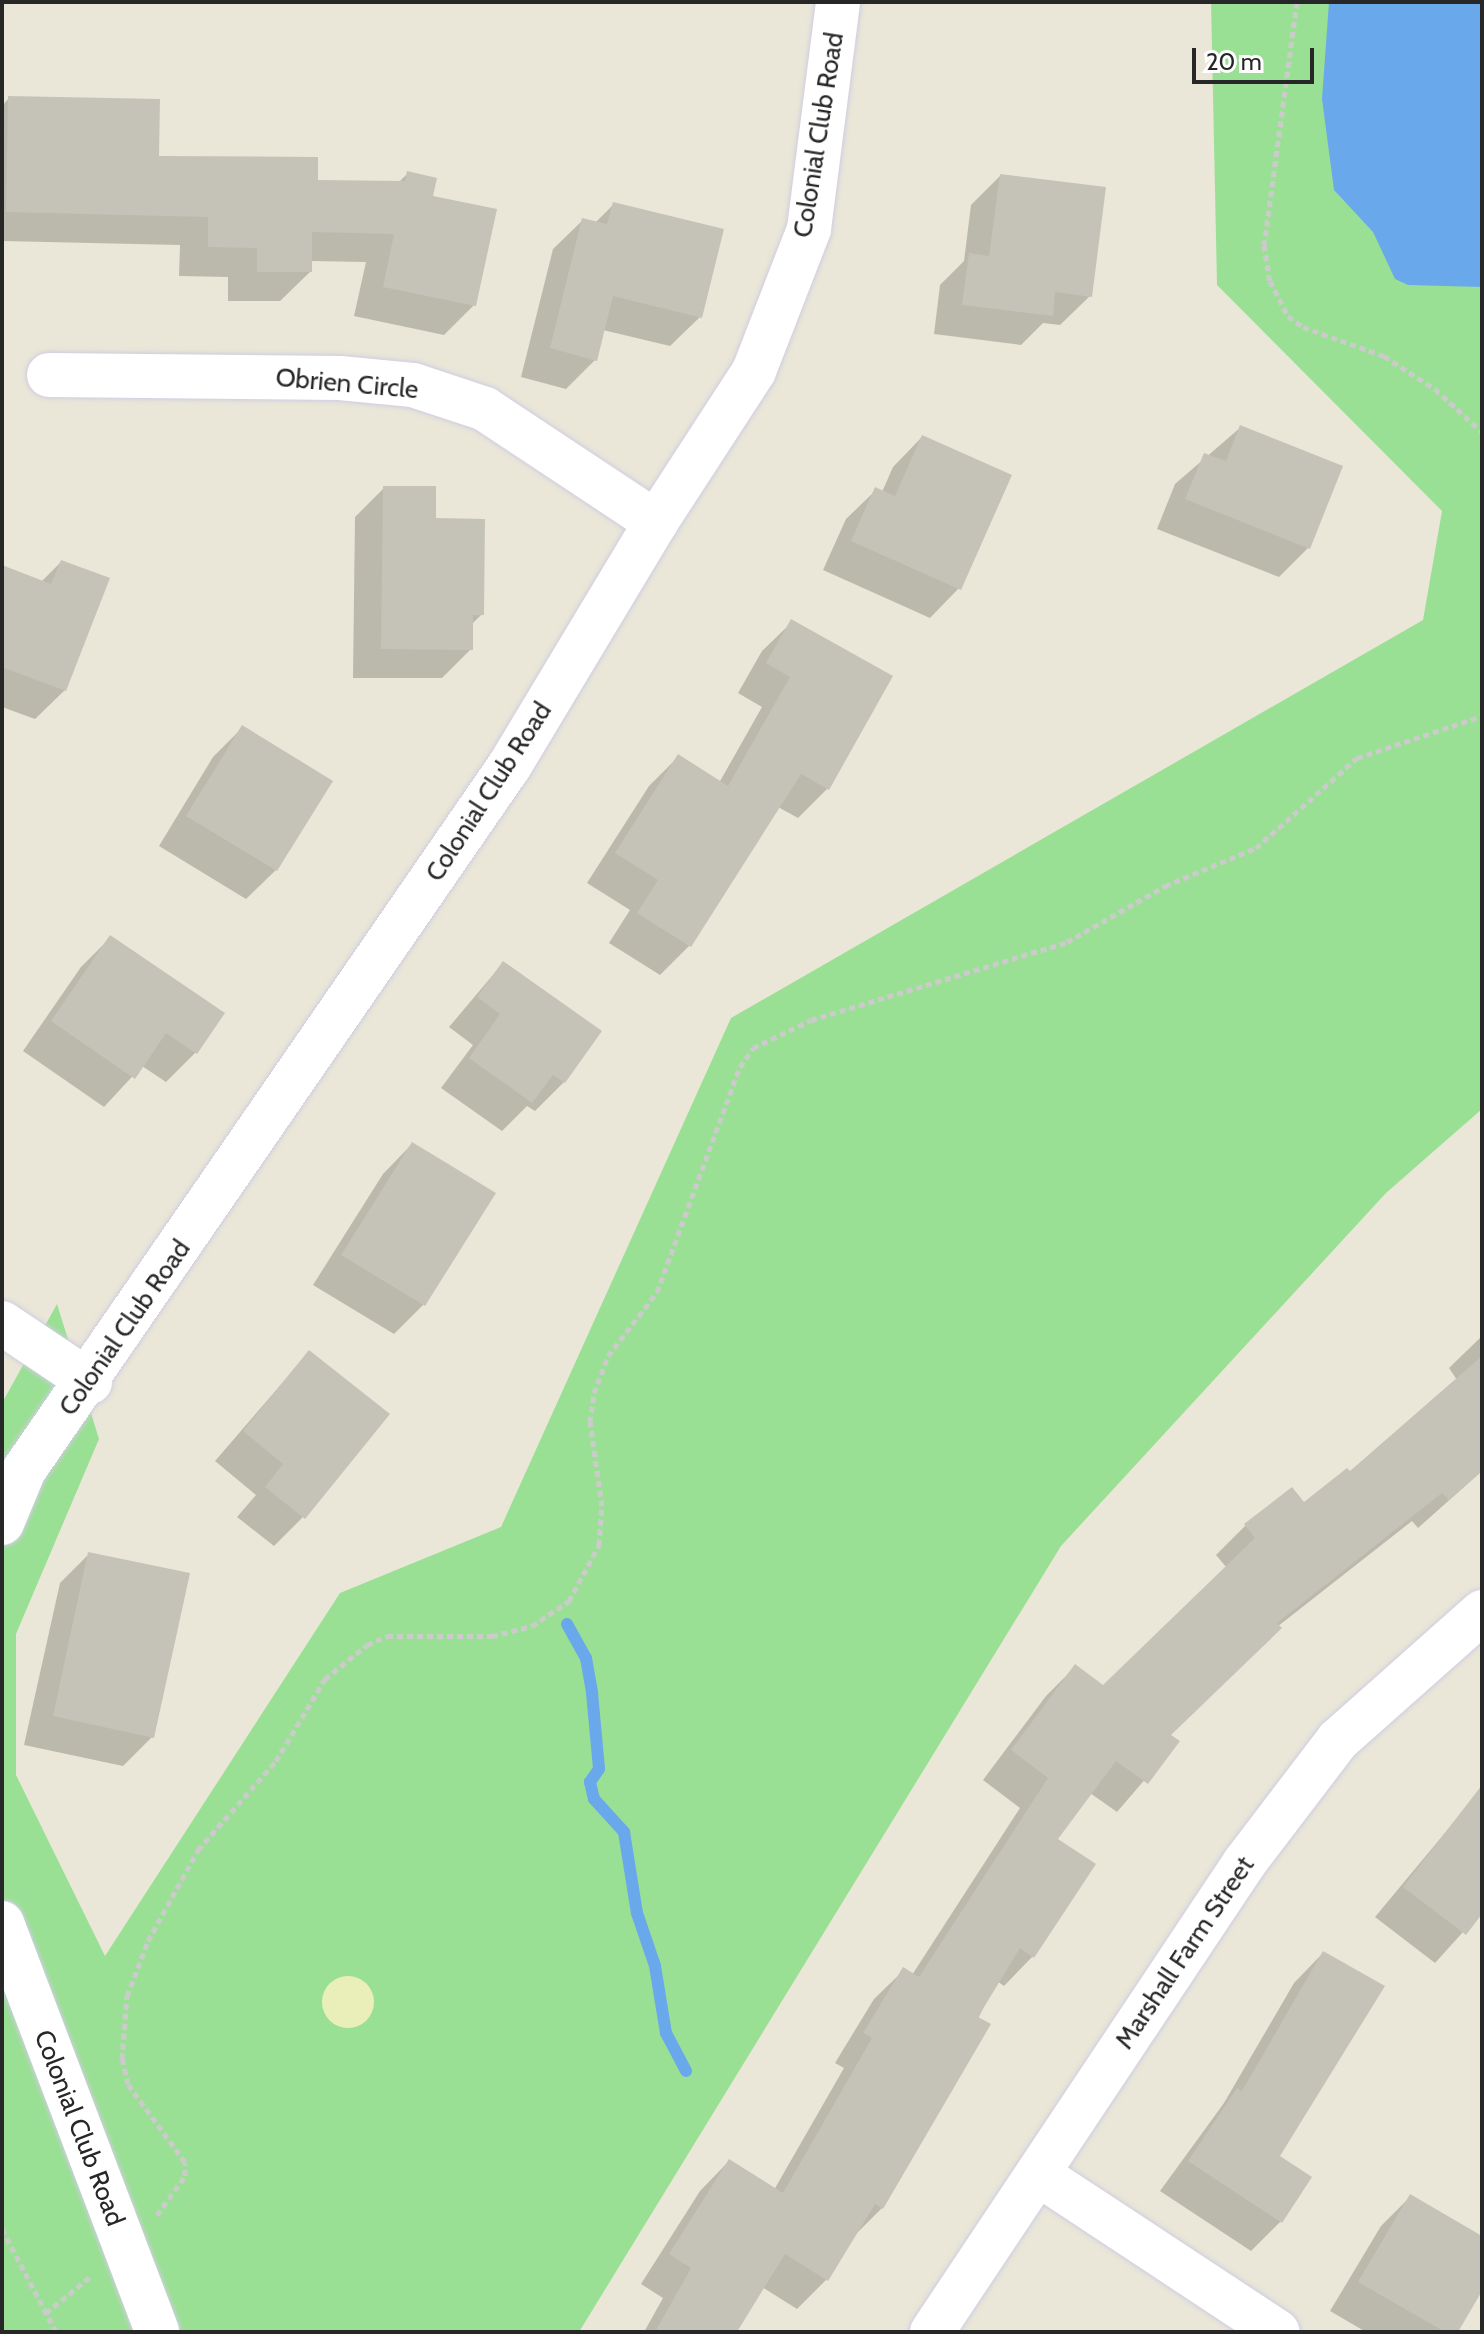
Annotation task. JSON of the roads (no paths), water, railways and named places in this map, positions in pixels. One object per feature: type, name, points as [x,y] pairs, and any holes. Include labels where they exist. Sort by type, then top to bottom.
[{"type":"street","name":"Colonial Club Road","points":[[2,1523],[24,1470],[90,1382],[510,765],[656,522],[758,365],[809,229],[838,2]]},
{"type":"street","name":"Obrien Circle","points":[[49,375],[340,378],[413,385],[485,409],[656,522]]},
{"type":"street","points":[[2,1323],[90,1382]]},
{"type":"street","name":"Marshall Farm Street","points":[[932,2332],[1245,1862],[1338,1740],[1475,1633]]},
{"type":"street","name":"Colonial Club Road","points":[[2,1923],[157,2332]]},
{"type":"street","points":[[1038,2174],[1278,2332]]},
{"type":"water","points":[[1329,2],[1482,2],[1482,287],[1408,285],[1395,279],[1373,232],[1334,190],[1322,99]]},
{"type":"waterway","points":[[567,1624],[586,1658],[592,1693],[599,1769],[590,1782],[594,1799],[624,1832],[637,1913],[655,1966],[666,2033],[686,2071]]}]
